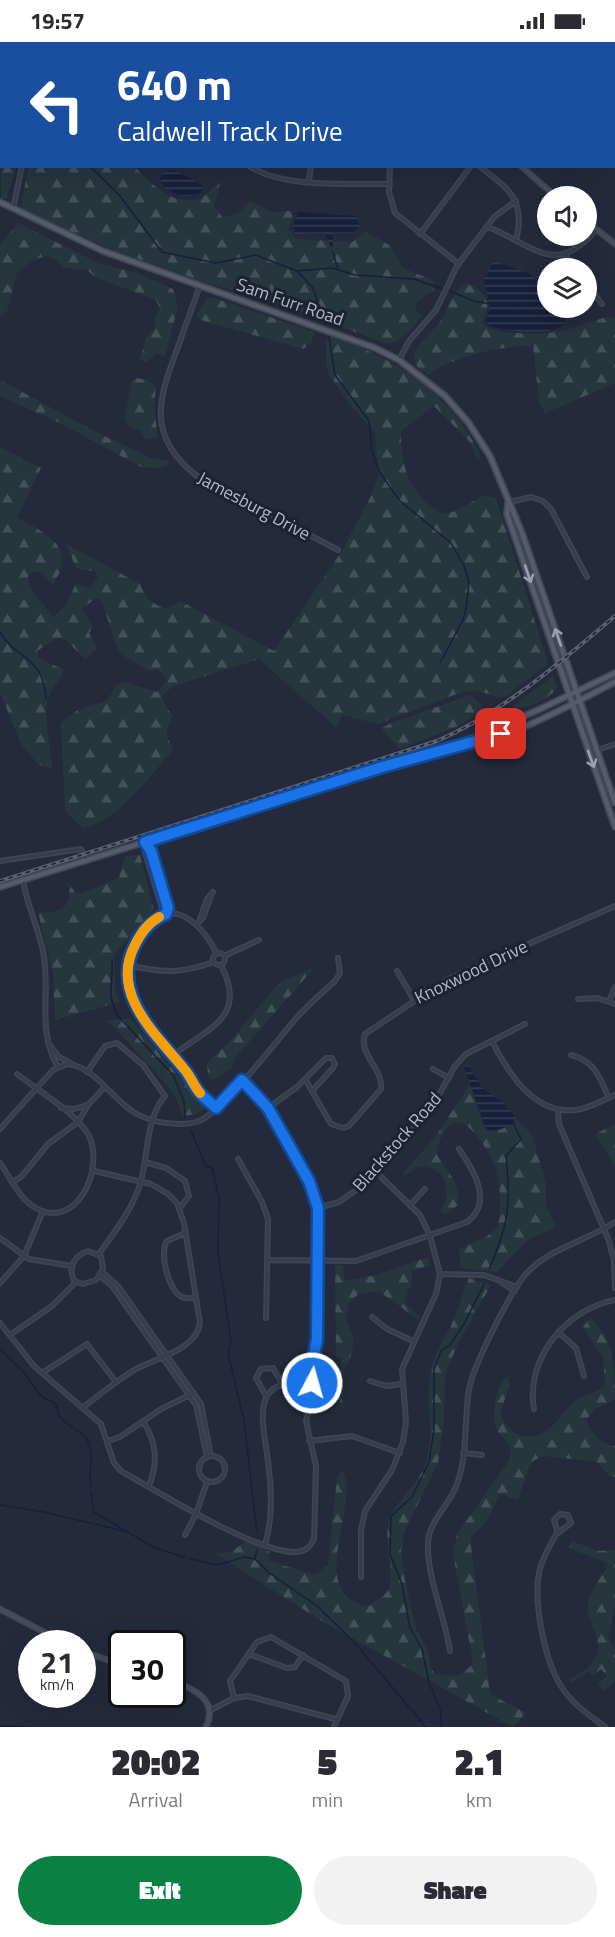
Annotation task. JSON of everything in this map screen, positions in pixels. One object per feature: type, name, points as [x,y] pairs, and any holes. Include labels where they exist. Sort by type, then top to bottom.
[{"type":"main road","name":"Sam Furr Road","points":[[0,202],[103,251],[356,340],[399,360],[434,387],[468,422],[490,456],[508,503],[514,512],[614,799]]},
{"type":"main road","name":"Sam Furr Road","points":[[508,503],[507,514],[615,827]]},
{"type":"main road","points":[[454,746],[615,673]]},
{"type":"main road","points":[[0,887],[146,844],[454,746],[501,734],[580,700],[615,682]]},
{"type":"street","points":[[13,209],[22,168]]},
{"type":"street","points":[[254,168],[272,176],[309,181],[390,184]]},
{"type":"street","points":[[309,181],[311,168]]},
{"type":"street","points":[[390,168],[390,204],[395,213],[459,264]]},
{"type":"street","points":[[420,234],[470,168]]},
{"type":"street","points":[[482,168],[504,186],[516,201],[521,214],[516,241]]},
{"type":"street","points":[[523,168],[544,186]]},
{"type":"street","points":[[399,360],[410,341],[436,310],[459,264],[499,212],[516,201]]},
{"type":"street","points":[[488,227],[547,254],[566,255],[582,246]]},
{"type":"street","points":[[597,229],[615,244]]},
{"type":"street","name":"Jamesburg Drive","points":[[201,285],[162,392],[160,419],[170,448],[177,459],[197,476],[338,550]]},
{"type":"street","points":[[597,297],[602,304]]},
{"type":"street","points":[[508,503],[527,497],[546,503],[587,578]]},
{"type":"street","points":[[597,750],[615,744]]},
{"type":"street","points":[[146,844],[151,851],[168,908],[146,927],[130,953],[127,980],[138,1011],[192,1077],[198,1091],[216,1108]]},
{"type":"street","points":[[146,844],[145,854],[162,909],[179,914],[197,924],[217,954],[224,956],[259,940]]},
{"type":"street","points":[[0,861],[81,849],[87,860]]},
{"type":"street","points":[[22,880],[27,906],[44,955],[44,1026],[47,1043],[58,1067]]},
{"type":"street","points":[[154,882],[159,880]]},
{"type":"street","points":[[197,924],[203,918],[213,892]]},
{"type":"street","name":"Knoxwood Drive","points":[[305,1079],[331,1124],[343,1128],[349,1126],[381,1089],[380,1077],[363,1046],[365,1034],[414,1000],[470,968],[615,906]]},
{"type":"street","points":[[214,962],[217,954]]},
{"type":"street","points":[[173,1055],[219,1023],[227,1013],[232,994],[222,965],[224,956]]},
{"type":"street","points":[[47,1043],[55,1054],[87,1071],[124,1107],[139,1116],[184,1124],[196,1122],[216,1108],[294,1020],[335,981],[340,973],[338,958]]},
{"type":"street","points":[[128,965],[175,972],[214,962],[222,965]]},
{"type":"street","points":[[397,971],[414,1000]]},
{"type":"street","points":[[609,1001],[615,987]]},
{"type":"street","points":[[578,999],[591,998],[615,1004]]},
{"type":"street","name":"Blackstock Road","points":[[318,1208],[334,1204],[349,1196],[374,1170],[432,1107],[466,1054],[525,1024]]},
{"type":"street","points":[[492,1041],[505,1066],[522,1086],[544,1105],[558,1110],[585,1108],[615,1095]]},
{"type":"street","points":[[87,1071],[105,1046],[117,1043],[143,1065],[165,1096],[154,1119],[141,1182],[129,1210],[99,1254]]},
{"type":"street","points":[[571,1055],[585,1059],[594,1067],[609,1098]]},
{"type":"street","points":[[268,1108],[305,1079],[326,1058],[334,1061],[333,1068],[312,1091]]},
{"type":"street","points":[[0,1129],[58,1067],[73,1065]]},
{"type":"street","points":[[433,1069],[449,1078]]},
{"type":"street","points":[[0,1163],[30,1204],[44,1211],[61,1211],[74,1204],[84,1194],[94,1171],[92,1144],[78,1122],[17,1074]]},
{"type":"street","points":[[0,1323],[42,1373],[102,1424],[117,1467],[196,1514],[281,1551],[306,1549],[314,1539],[316,1466],[306,1421],[313,1395],[311,1372],[317,1339],[318,1208],[309,1181],[268,1108],[242,1080]]},
{"type":"street","points":[[13,1182],[22,1176],[48,1144],[78,1122],[88,1105],[105,1087]]},
{"type":"street","points":[[61,1108],[74,1109],[88,1105]]},
{"type":"street","points":[[558,1110],[559,1124],[613,1254],[615,1288]]},
{"type":"street","points":[[269,1260],[356,1261],[467,1222],[476,1212],[480,1189],[477,1176],[459,1149]]},
{"type":"street","points":[[238,1158],[260,1196],[268,1219],[269,1260],[266,1318]]},
{"type":"street","points":[[145,1162],[166,1168],[185,1181],[189,1196],[185,1205],[180,1209]]},
{"type":"street","points":[[362,1577],[361,1530],[364,1511],[400,1453],[406,1422],[401,1384],[402,1368],[435,1294],[440,1274],[430,1236],[411,1204],[374,1170]]},
{"type":"street","points":[[82,1408],[133,1370],[187,1344],[197,1333],[200,1323],[180,1209],[168,1194],[141,1182],[94,1171]]},
{"type":"street","points":[[411,1204],[425,1189]]},
{"type":"street","points":[[0,1283],[24,1256],[44,1211]]},
{"type":"street","points":[[450,1651],[429,1556],[428,1538],[432,1527],[455,1490],[463,1453],[473,1375],[516,1289],[526,1275],[543,1259],[604,1230],[615,1222]]},
{"type":"street","points":[[185,1233],[167,1241],[162,1256],[177,1293],[186,1298],[196,1298]]},
{"type":"street","points":[[0,1238],[24,1256],[39,1262],[72,1266]]},
{"type":"street","points":[[92,1251],[99,1254],[103,1263],[101,1274],[88,1284],[76,1282],[72,1277],[72,1266],[81,1254],[92,1251]]},
{"type":"street","points":[[101,1274],[118,1286],[194,1392],[203,1410],[209,1457]]},
{"type":"street","points":[[101,1274],[112,1286],[198,1410],[209,1457]]},
{"type":"street","points":[[440,1274],[477,1274],[499,1280],[516,1289]]},
{"type":"street","points":[[9,1335],[52,1306],[76,1282]]},
{"type":"street","points":[[534,1409],[533,1380],[558,1332],[584,1310],[615,1300]]},
{"type":"street","points":[[372,1317],[387,1329],[413,1341]]},
{"type":"street","points":[[558,1332],[576,1348],[584,1376]]},
{"type":"street","points":[[42,1373],[87,1344],[116,1382]]},
{"type":"street","points":[[267,1396],[256,1378],[261,1369],[273,1368],[282,1383]]},
{"type":"street","points":[[370,1381],[386,1386],[401,1384]]},
{"type":"street","points":[[265,1544],[269,1532],[270,1472],[262,1415],[267,1396],[282,1383],[312,1383]]},
{"type":"street","points":[[108,1441],[120,1437],[194,1392]]},
{"type":"street","points":[[143,1421],[156,1452],[154,1473],[148,1486]]},
{"type":"street","points":[[309,1441],[352,1436],[400,1453]]},
{"type":"street","points":[[463,1453],[482,1455]]},
{"type":"street","points":[[207,1482],[216,1482],[225,1471],[222,1462],[209,1457]]},
{"type":"street","points":[[207,1482],[200,1471],[203,1461],[209,1457]]},
{"type":"street","points":[[186,1535],[207,1482]]},
{"type":"street","points":[[557,1533],[567,1529],[571,1523],[566,1514],[555,1518],[557,1533],[543,1560],[538,1580],[546,1650],[562,1688],[578,1707],[605,1727]]},
{"type":"street","points":[[0,1609],[40,1630]]},
{"type":"street","points":[[234,1698],[230,1688],[231,1681],[257,1642],[266,1637],[303,1655],[342,1678],[348,1685],[348,1696],[335,1720],[334,1727]]},
{"type":"street","points":[[249,1654],[288,1668],[295,1667],[303,1655]]},
{"type":"street","points":[[186,1687],[197,1692],[211,1710]]},
{"type":"street","points":[[206,1727],[211,1710],[234,1698],[248,1696],[335,1720]]},
{"type":"green space","points":[[1,168],[17,168],[6,198],[1,198]]},
{"type":"green space","points":[[28,168],[136,168],[164,193],[182,200],[201,198],[220,183],[214,206],[223,218],[238,213],[250,201],[271,212],[291,211],[293,217],[288,229],[296,239],[352,242],[366,232],[389,245],[403,268],[434,281],[434,290],[417,301],[415,310],[422,315],[411,330],[397,341],[385,343],[256,296],[213,285],[116,251],[21,208]]},
{"type":"green space","points":[[18,223],[98,263],[137,273],[173,289],[178,306],[165,357],[157,353],[147,362],[140,360],[146,338],[155,328],[155,319],[160,308],[156,300],[95,277],[87,270],[64,268],[55,259],[46,256],[33,260],[17,273],[7,311],[0,317],[0,245]]},
{"type":"green space","points":[[466,284],[478,289],[484,296],[487,309],[483,323],[495,330],[528,334],[548,333],[610,316],[615,319],[615,383],[545,413],[539,401],[533,346],[508,347],[478,353],[450,362],[429,375],[419,369],[414,355],[417,349],[439,323],[457,291]]},
{"type":"green space","points":[[208,297],[315,332],[311,343],[303,349],[201,320],[197,315]]},
{"type":"green space","points":[[332,336],[377,355],[418,380],[453,413],[467,432],[480,454],[478,460],[469,441],[434,406],[401,431],[405,468],[409,479],[422,498],[443,514],[456,511],[484,495],[496,498],[548,663],[508,695],[500,698],[479,691],[462,692],[378,724],[342,715],[337,728],[259,659],[173,686],[161,697],[172,716],[166,734],[173,750],[121,807],[109,816],[83,828],[65,811],[61,722],[82,708],[106,700],[115,685],[124,682],[157,692],[167,681],[159,670],[149,671],[119,653],[101,599],[95,599],[82,608],[93,627],[89,633],[98,648],[85,659],[65,639],[57,638],[37,651],[39,658],[64,670],[48,698],[47,705],[52,768],[39,765],[21,744],[0,692],[0,447],[41,468],[17,517],[48,536],[60,551],[62,560],[60,571],[53,584],[39,572],[33,572],[28,577],[31,589],[53,617],[65,606],[76,584],[90,588],[98,577],[96,572],[76,568],[66,544],[140,584],[147,597],[156,605],[166,609],[180,601],[274,651],[342,551],[371,496],[378,477],[375,432],[349,404],[329,374],[326,364],[326,339]]},
{"type":"green space","points":[[137,378],[147,380],[156,386],[154,407],[158,438],[144,439],[141,430],[131,428],[124,420],[132,381]]},
{"type":"green space","points":[[0,380],[94,431],[151,458],[169,461],[167,466],[141,467],[60,423],[0,396]]},
{"type":"green space","points":[[553,676],[557,687],[549,696],[531,705],[512,707]]},
{"type":"green space","points":[[471,695],[481,704],[483,711],[458,726],[400,749],[383,731],[382,728],[391,723]]},
{"type":"green space","points":[[140,855],[154,910],[114,955],[115,990],[120,1002],[55,1020],[53,974],[38,912],[53,912],[66,905],[69,896],[68,881],[75,893],[83,893],[119,878],[125,856]]},
{"type":"green space","points":[[315,967],[235,1058],[232,1068],[213,1080],[208,1075],[207,1063],[230,1041],[279,983]]},
{"type":"green space","points":[[130,1018],[205,1108],[196,1114],[183,1116],[174,1093],[117,1030],[106,1021]]},
{"type":"green space","points":[[470,1084],[483,1124],[491,1131],[509,1126],[515,1117],[532,1135],[546,1184],[546,1206],[556,1227],[529,1239],[497,1272],[461,1268],[459,1249],[486,1237],[498,1227],[499,1182],[488,1152],[475,1134],[461,1123],[453,1123],[442,1135],[437,1155],[453,1178],[458,1190],[458,1205],[447,1214],[441,1213],[447,1195],[445,1183],[439,1173],[423,1166],[404,1175],[404,1172],[435,1137]]},
{"type":"green space","points":[[615,1124],[615,1166],[595,1134]]},
{"type":"green space","points":[[428,1257],[430,1265],[412,1271],[411,1288],[407,1289],[408,1294],[404,1302],[420,1317],[419,1320],[380,1292],[360,1293],[350,1301],[346,1318],[354,1341],[350,1360],[345,1366],[343,1408],[340,1407],[341,1358],[336,1357],[335,1265],[343,1265],[345,1281],[376,1275]]},
{"type":"green space","points":[[469,1278],[491,1285],[459,1342],[445,1374],[444,1420],[438,1462],[404,1533],[401,1551],[416,1629],[428,1651],[431,1668],[435,1674],[447,1676],[461,1674],[473,1662],[453,1554],[457,1534],[509,1461],[511,1447],[498,1432],[494,1419],[499,1387],[507,1377],[510,1385],[500,1413],[504,1421],[521,1435],[536,1436],[551,1427],[577,1400],[605,1385],[603,1358],[583,1327],[590,1317],[609,1344],[614,1363],[615,1399],[595,1409],[586,1420],[597,1438],[615,1446],[615,1477],[611,1477],[598,1463],[543,1456],[531,1462],[518,1500],[500,1494],[486,1523],[470,1538],[490,1694],[526,1713],[513,1727],[325,1623],[214,1553],[231,1552],[246,1541],[270,1552],[269,1561],[315,1575],[328,1565],[337,1478],[342,1470],[346,1484],[346,1502],[338,1546],[339,1585],[349,1599],[369,1606],[385,1594],[389,1588],[391,1573],[387,1537],[389,1520],[395,1507],[417,1479],[426,1463],[430,1441],[431,1369],[437,1352],[455,1318]]},
{"type":"green space","points":[[572,1541],[598,1551],[615,1550],[615,1604],[608,1638],[615,1651],[615,1680],[604,1691],[598,1684],[607,1676],[601,1669],[593,1676],[589,1671],[571,1683],[569,1680],[588,1668],[599,1652],[588,1612],[588,1602],[608,1565],[569,1547]]},
{"type":"water","points":[[171,170],[190,177],[202,186],[202,192],[184,196],[166,188],[160,178],[162,173]]},
{"type":"water","points":[[298,212],[357,216],[360,227],[352,233],[333,233],[333,252],[325,233],[294,234],[294,222]]},
{"type":"water","points":[[494,261],[530,274],[537,281],[537,318],[565,318],[562,326],[539,332],[509,330],[488,325],[486,320],[490,306],[484,280]]},
{"type":"water","points":[[467,1064],[483,1089],[502,1101],[514,1115],[514,1123],[496,1130],[486,1129],[464,1067]]},
{"type":"waterway","points":[[92,168],[120,196],[162,252],[216,263],[256,255],[297,271],[332,268],[355,275],[414,279],[443,289]]},
{"type":"waterway","points":[[333,252],[338,270]]},
{"type":"waterway","points":[[297,271],[313,288],[325,324]]},
{"type":"waterway","points":[[447,290],[474,301],[490,304]]},
{"type":"waterway","points":[[329,337],[335,375],[369,421],[372,451],[380,473],[400,501],[451,543],[464,566],[469,582],[466,609],[463,620],[440,663]]},
{"type":"waterway","points":[[0,632],[14,649],[35,666],[44,684],[46,699]]},
{"type":"waterway","points":[[112,960],[111,994],[114,1008],[118,1016],[173,1075],[184,1101],[185,1117]]},
{"type":"waterway","points":[[489,1269],[501,1239],[507,1214],[506,1156],[521,1139],[513,1123]]},
{"type":"waterway","points":[[191,1130],[206,1167],[212,1167],[219,1199],[218,1253],[231,1341],[228,1353],[244,1421],[257,1533]]},
{"type":"waterway","points":[[442,1727],[440,1708],[429,1683],[422,1649],[410,1628],[402,1584],[390,1554],[391,1516],[412,1497],[429,1462],[434,1430],[434,1370],[441,1351],[450,1345],[464,1324],[484,1284]]},
{"type":"waterway","points":[[0,1349],[22,1370],[42,1397],[55,1403],[63,1421],[85,1437],[91,1452],[91,1486]]},
{"type":"waterway","points":[[91,1491],[94,1512],[153,1547],[184,1557]]},
{"type":"waterway","points":[[0,1505],[44,1512],[124,1531]]},
{"type":"waterway","points":[[255,1558],[257,1550]]},
{"type":"waterway","points":[[190,1559],[218,1565],[244,1557],[255,1559],[268,1572],[317,1606],[355,1643],[426,1727]]},
{"type":"waterway","points":[[0,1726],[27,1727]]},
{"type":"railway","points":[[0,881],[437,741],[462,729],[508,701],[615,616]]},
{"type":"slow traffic","points":[[159,917],[146,927],[130,953],[127,980],[138,1011],[192,1077],[200,1093]]},
{"type":"route","points":[[312,1383],[312,1361],[317,1339],[319,1227],[316,1200],[309,1181],[268,1108],[260,1098],[242,1080],[216,1108],[198,1091],[192,1077],[138,1011],[131,996],[127,980],[130,953],[146,927],[166,914],[165,911],[168,908],[151,851],[145,842],[382,767],[501,734]]}]
